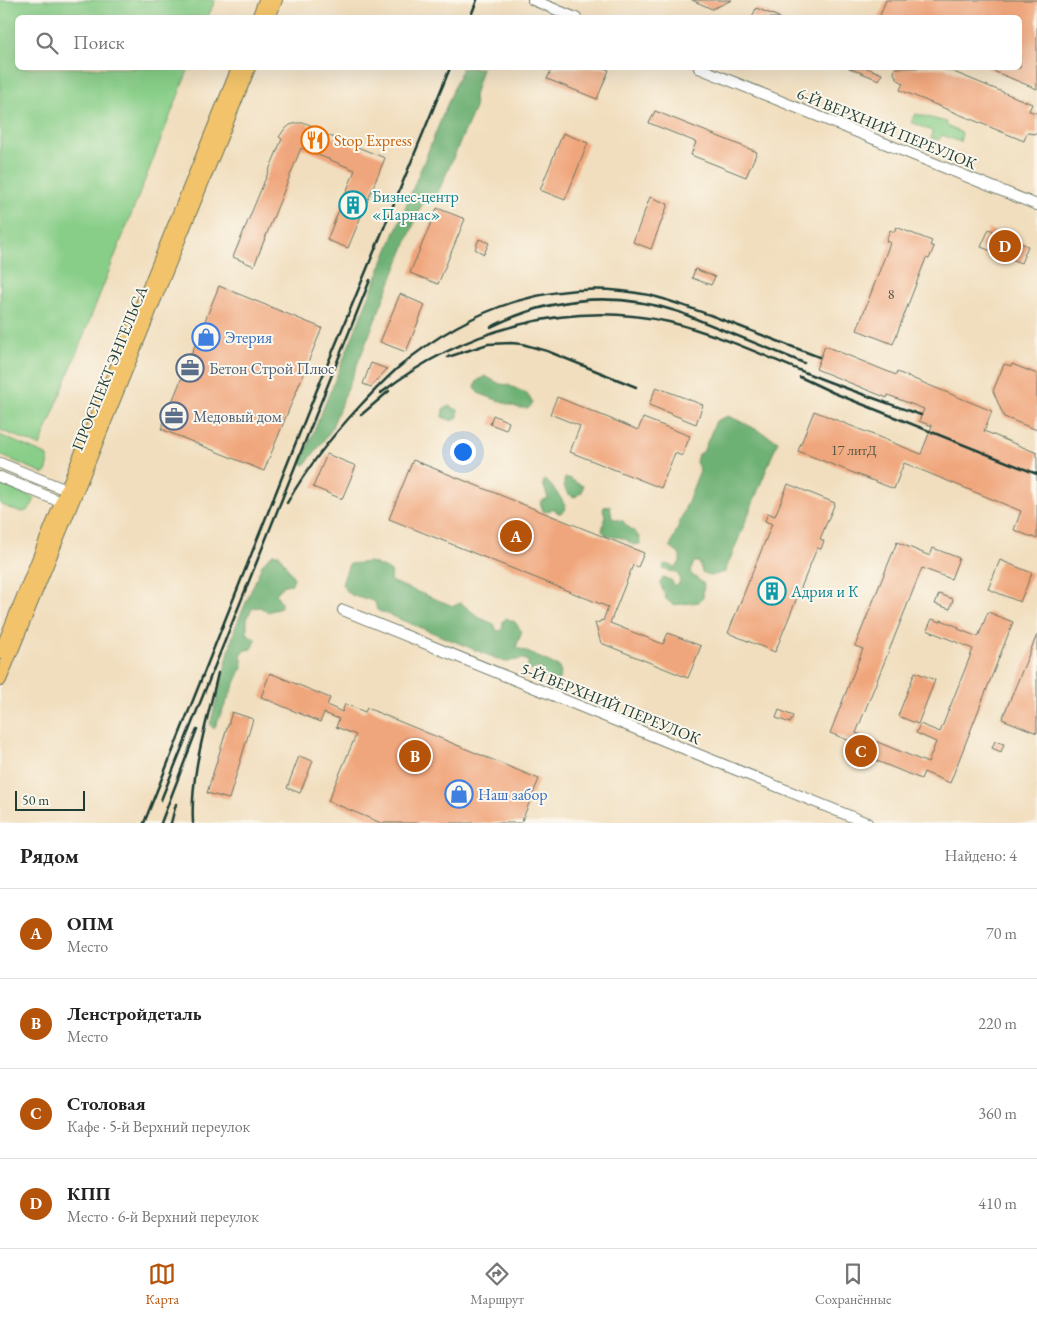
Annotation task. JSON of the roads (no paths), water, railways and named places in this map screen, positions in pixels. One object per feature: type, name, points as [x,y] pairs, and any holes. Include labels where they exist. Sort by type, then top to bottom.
[{"type":"main road","points":[[259,15],[265,0]]},
{"type":"main road","points":[[270,15],[276,0]]},
{"type":"main road","name":"ПРОСПЕКТ ЭНГЕЛЬСА","points":[[0,680],[67,497],[237,70]]},
{"type":"main road","name":"ПРОСПЕКТ ЭНГЕЛЬСА","points":[[0,652],[248,70]]},
{"type":"street","points":[[533,0],[569,15]]},
{"type":"street","name":"6-Й ВЕРХНИЙ ПЕРЕУЛОК","points":[[704,70],[1037,206]]},
{"type":"street","points":[[0,463],[67,497]]},
{"type":"street","points":[[0,477],[67,497]]},
{"type":"street","name":"5-Й ВЕРХНИЙ ПЕРЕУЛОК","points":[[343,610],[867,823]]},
{"type":"railway","points":[[471,15],[477,0]]},
{"type":"railway","points":[[144,823],[316,392],[449,70]]},
{"type":"railway","points":[[161,800],[370,280]]},
{"type":"railway","points":[[287,503],[311,465],[330,441],[349,418],[399,367],[426,346],[455,328],[485,313],[516,301],[548,294],[581,290],[614,290],[649,295],[710,315],[819,357]]},
{"type":"railway","points":[[491,327],[537,309],[560,304],[584,300],[631,301],[679,312],[804,363]]},
{"type":"railway","points":[[381,393],[412,371],[446,352],[481,337],[517,325],[554,318],[592,315],[631,316],[669,322],[706,333],[827,381],[921,415]]},
{"type":"railway","points":[[448,357],[488,344],[522,344],[547,351],[636,387]]},
{"type":"railway","points":[[800,377],[834,393],[1037,474]]},
{"type":"railway","points":[[361,415],[389,391]]},
{"type":"railway","points":[[193,823],[194,785],[197,766],[218,673]]},
{"type":"railway","points":[[161,823],[197,729]]},
{"type":"railway","points":[[171,823],[176,804]]},
{"type":"place","name":"Stop Express","points":[[315,140]]},
{"type":"place","name":"Бизнес-центр «Парнас»","points":[[353,205]]},
{"type":"place","name":"КПП","points":[[1005,246]]},
{"type":"place","name":"Этерия","points":[[206,337]]},
{"type":"place","name":"Бетон Строй Плюс","points":[[190,368]]},
{"type":"place","name":"Медовый дом","points":[[174,416]]},
{"type":"place","name":"ОПМ","points":[[516,536]]},
{"type":"place","name":"Адрия и К","points":[[772,591]]},
{"type":"place","name":"Столовая","points":[[861,751]]},
{"type":"place","name":"Ленстройдеталь","points":[[415,756]]},
{"type":"place","name":"Наш забор","points":[[459,794]]}]
